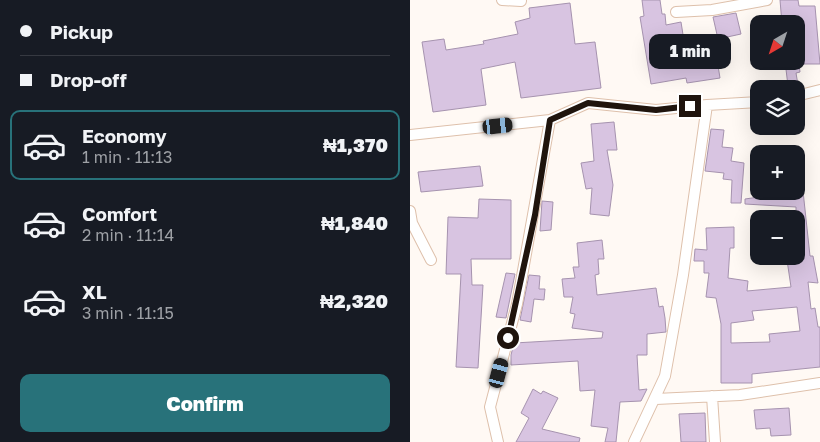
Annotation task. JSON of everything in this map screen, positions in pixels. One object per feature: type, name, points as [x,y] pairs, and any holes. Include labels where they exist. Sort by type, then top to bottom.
[{"type":"street","points":[[502,0],[521,1]]},
{"type":"street","points":[[676,12],[712,10],[766,0]]},
{"type":"street","points":[[805,94],[820,90]]},
{"type":"street","points":[[410,135],[550,120],[588,103],[656,110],[750,103]]},
{"type":"street","points":[[634,442],[656,399],[665,376],[683,275],[707,105]]},
{"type":"street","points":[[498,442],[490,407],[519,295],[550,120]]},
{"type":"street","points":[[410,211],[412,222],[431,260]]},
{"type":"street","points":[[656,399],[740,395],[820,383]]},
{"type":"street","points":[[712,396],[715,442]]},
{"type":"building","points":[[642,0],[660,0],[662,14],[665,14],[666,25],[681,22],[684,41],[714,41],[720,78],[687,83],[686,78],[651,84],[640,17],[644,16]]},
{"type":"building","points":[[780,0],[798,0],[799,6],[815,6],[820,64],[805,64],[805,15],[781,15]]},
{"type":"building","points":[[570,3],[575,44],[595,42],[601,88],[521,98],[515,62],[481,69],[486,105],[433,112],[422,42],[444,39],[446,50],[484,44],[483,41],[518,34],[515,22],[530,18],[529,8]]},
{"type":"building","points":[[736,13],[741,34],[718,39],[713,17]]},
{"type":"building","points":[[786,70],[800,70],[800,72],[796,73],[797,80],[787,80]]},
{"type":"building","points":[[614,122],[617,150],[607,150],[613,185],[609,216],[590,214],[592,188],[586,189],[581,163],[594,161],[591,124]]},
{"type":"building","points":[[711,129],[724,130],[722,147],[733,148],[731,161],[744,163],[741,203],[731,203],[732,180],[723,179],[724,173],[705,171]]},
{"type":"building","points":[[480,166],[483,186],[421,192],[418,172]]},
{"type":"building","points":[[479,199],[511,200],[511,259],[471,259],[472,285],[483,285],[478,368],[456,367],[461,274],[446,274],[448,217],[478,218]]},
{"type":"building","points":[[745,199],[804,200],[810,256],[813,256],[818,283],[808,282],[811,309],[815,308],[818,327],[820,327],[820,367],[752,374],[752,383],[721,383],[721,324],[716,298],[706,297],[709,273],[704,273],[704,261],[694,261],[695,249],[707,250],[706,228],[734,227],[734,248],[730,248],[728,278],[748,281],[747,291],[791,287],[788,265],[805,265],[805,210],[796,210],[796,207],[745,204]],"holes":[[[797,307],[800,331],[769,334],[770,342],[731,343],[731,323],[754,320],[752,311]]]},
{"type":"building","points":[[542,201],[553,202],[551,230],[540,231]]},
{"type":"building","points":[[602,240],[604,259],[598,259],[599,274],[595,275],[597,295],[656,288],[659,307],[663,306],[666,332],[647,334],[647,355],[637,355],[639,390],[647,389],[641,401],[620,402],[616,442],[605,442],[608,428],[591,426],[595,390],[580,391],[578,361],[511,365],[514,343],[602,338],[603,332],[572,328],[575,314],[570,313],[573,297],[564,297],[562,279],[575,278],[573,267],[579,267],[577,243]]},
{"type":"building","points":[[506,273],[515,274],[506,318],[496,317]]},
{"type":"building","points":[[529,275],[540,276],[539,289],[545,289],[544,300],[534,299],[531,322],[520,320]]},
{"type":"building","points":[[533,389],[541,394],[543,391],[558,398],[542,429],[580,438],[579,442],[516,442],[529,418],[521,413]]},
{"type":"building","points":[[789,408],[791,435],[771,436],[770,428],[756,429],[754,410]]},
{"type":"building","points":[[705,413],[706,442],[681,442],[679,414]]},
{"type":"route","points":[[508,338],[517,304],[535,215],[550,120],[588,103],[656,110],[690,106]]}]
